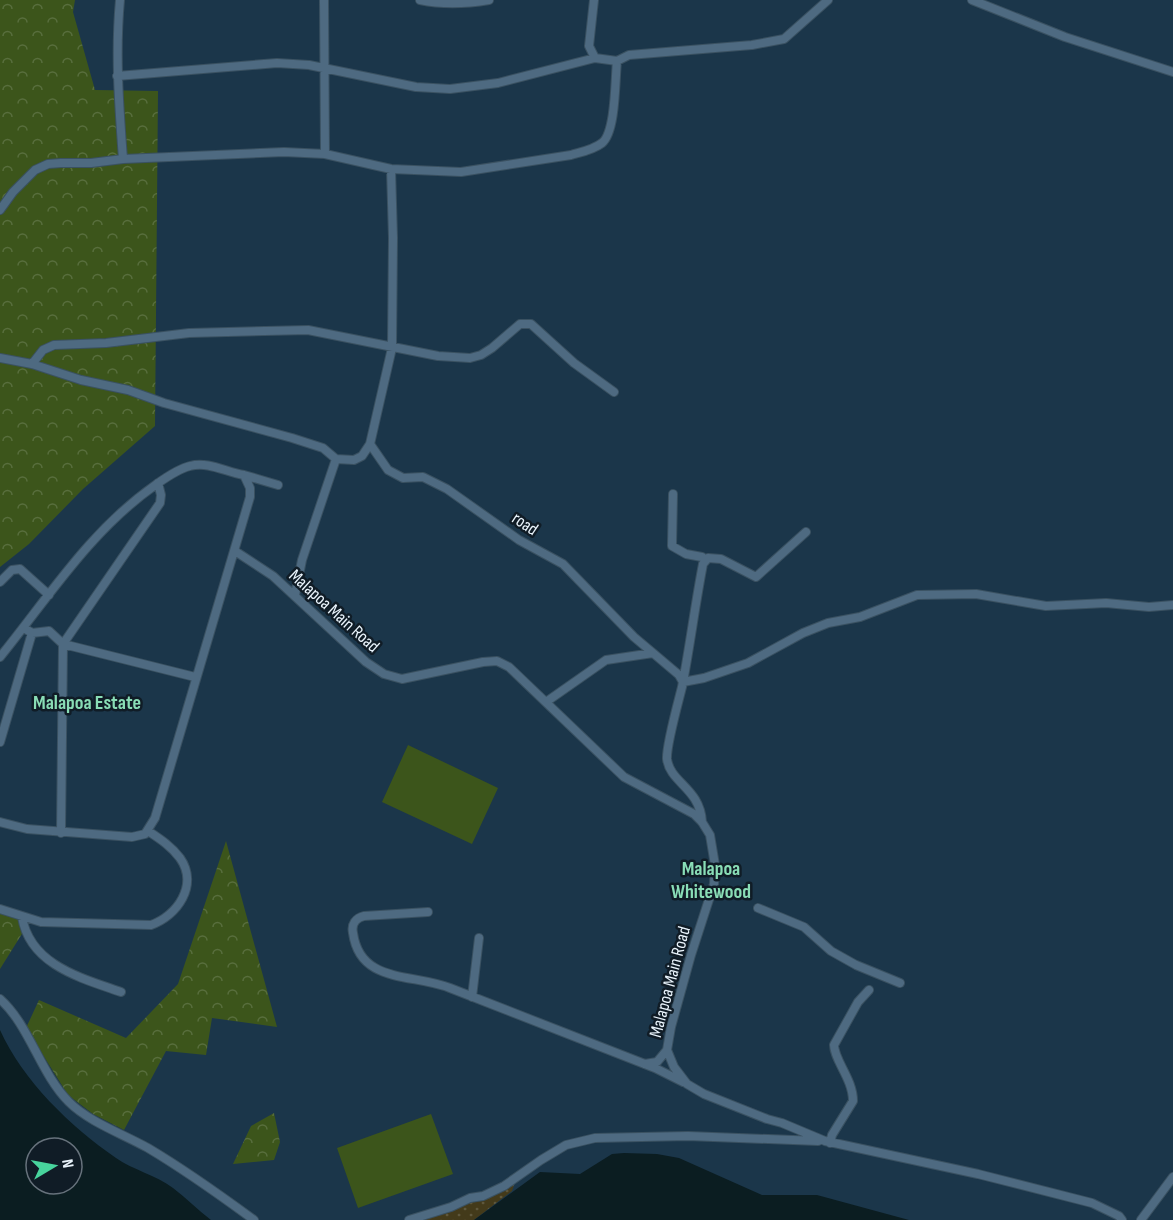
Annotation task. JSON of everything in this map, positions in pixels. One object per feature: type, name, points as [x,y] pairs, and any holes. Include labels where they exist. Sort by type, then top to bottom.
[{"type":"street","points":[[120,0],[116,44],[123,159]]},
{"type":"street","points":[[324,0],[325,154]]},
{"type":"street","points":[[420,0],[462,5],[489,0]]},
{"type":"street","points":[[594,0],[589,46],[595,58]]},
{"type":"street","points":[[117,76],[277,63],[309,65],[416,87],[450,89],[498,83],[595,58],[617,61],[629,56],[752,45],[784,39],[828,0]]},
{"type":"street","points":[[972,0],[1065,38],[1173,72]]},
{"type":"street","points":[[0,210],[13,192],[34,171],[48,164],[272,152],[325,154],[391,169],[461,172],[571,155],[603,143],[611,126],[617,61]]},
{"type":"street","points":[[0,358],[32,364],[81,380],[128,390],[164,403],[323,448],[336,459],[354,460],[362,456],[370,444],[392,348],[391,169]]},
{"type":"street","points":[[32,364],[34,358],[43,350],[54,345],[106,343],[189,333],[308,330],[438,356],[470,358],[481,355],[514,327],[525,323],[531,324],[574,363],[614,392]]},
{"type":"street","name":"road","points":[[370,444],[388,470],[403,478],[423,477],[447,489],[519,540],[562,564],[634,637],[679,675],[683,682]]},
{"type":"street","points":[[295,595],[308,543],[336,459]]},
{"type":"street","points":[[0,657],[102,529],[118,513],[158,483],[183,468],[198,465],[278,485]]},
{"type":"street","points":[[0,822],[27,829],[61,833],[132,837],[148,831],[155,818],[251,491],[244,475]]},
{"type":"street","points":[[61,833],[63,644],[160,503],[158,483]]},
{"type":"street","points":[[673,494],[672,546],[686,554],[702,557]]},
{"type":"street","points":[[702,822],[702,814],[696,799],[675,776],[667,758],[692,635],[703,564],[712,557],[721,559],[756,577],[806,532]]},
{"type":"street","name":"Malapoa Main Road","points":[[234,551],[273,576],[366,662],[384,674],[402,678],[453,667],[497,661],[509,667],[624,777],[690,811],[702,822],[712,841],[715,865],[714,884],[691,955],[667,1050],[674,1067],[687,1084]]},
{"type":"street","points":[[0,582],[12,570],[20,569],[49,596]]},
{"type":"street","points":[[683,682],[704,678],[748,663],[803,633],[828,623],[860,616],[917,595],[976,594],[1046,606],[1106,603],[1149,607],[1173,604]]},
{"type":"street","points":[[24,628],[32,633],[49,631],[63,644],[195,677]]},
{"type":"street","points":[[0,742],[32,633]]},
{"type":"street","points":[[546,702],[606,660],[653,653]]},
{"type":"street","points":[[0,909],[22,917],[58,923],[151,925],[167,918],[183,900],[186,888],[185,872],[182,861],[170,846],[148,831]]},
{"type":"street","points":[[758,908],[804,927],[831,951],[856,965],[900,983]]},
{"type":"street","points":[[429,912],[360,917],[352,928],[358,958],[375,970],[438,983],[642,1064],[715,1098],[828,1142]]},
{"type":"street","points":[[22,917],[29,939],[49,960],[78,977],[121,992]]},
{"type":"street","points":[[472,997],[479,938]]},
{"type":"street","points":[[828,1142],[853,1101],[850,1082],[834,1052],[834,1045],[858,1002],[869,990]]},
{"type":"street","points":[[0,999],[12,1012],[69,1102],[92,1118],[160,1155],[254,1220]]},
{"type":"street","points":[[642,1064],[657,1062],[667,1050]]},
{"type":"street","points":[[409,1220],[451,1207],[470,1198],[483,1196],[504,1186],[566,1145],[595,1138],[688,1136],[828,1142],[978,1174],[1092,1203],[1119,1216],[1122,1220]]},
{"type":"street","points":[[1141,1220],[1173,1177]]},
{"type":"green space","points":[[0,0],[75,0],[73,12],[95,90],[158,91],[155,426],[83,489],[29,544],[0,567]]},
{"type":"green space","points":[[408,745],[498,788],[472,844],[382,802]]},
{"type":"green space","points":[[226,841],[277,1027],[212,1018],[206,1055],[166,1051],[124,1130],[93,1114],[68,1095],[26,1028],[39,1000],[126,1038],[178,984]]},
{"type":"green space","points":[[0,909],[22,918],[25,929],[0,969]]},
{"type":"green space","points":[[274,1113],[280,1142],[274,1160],[233,1164],[251,1126]]},
{"type":"green space","points":[[431,1114],[453,1174],[358,1208],[337,1148]]},
{"type":"sand","points":[[515,1182],[512,1191],[474,1220],[419,1220],[458,1208]]},
{"type":"shaded area","points":[[0,1030],[21,1067],[65,1117],[116,1158],[166,1183],[211,1220],[0,1220]]},
{"type":"shaded area","points":[[612,1154],[657,1154],[679,1158],[762,1195],[817,1195],[909,1220],[474,1220],[540,1172],[580,1174]]},
{"type":"district","name":"Malapoa Estate","points":[[87,703]]},
{"type":"district","name":"Malapoa Whitewood","points":[[711,880]]}]
